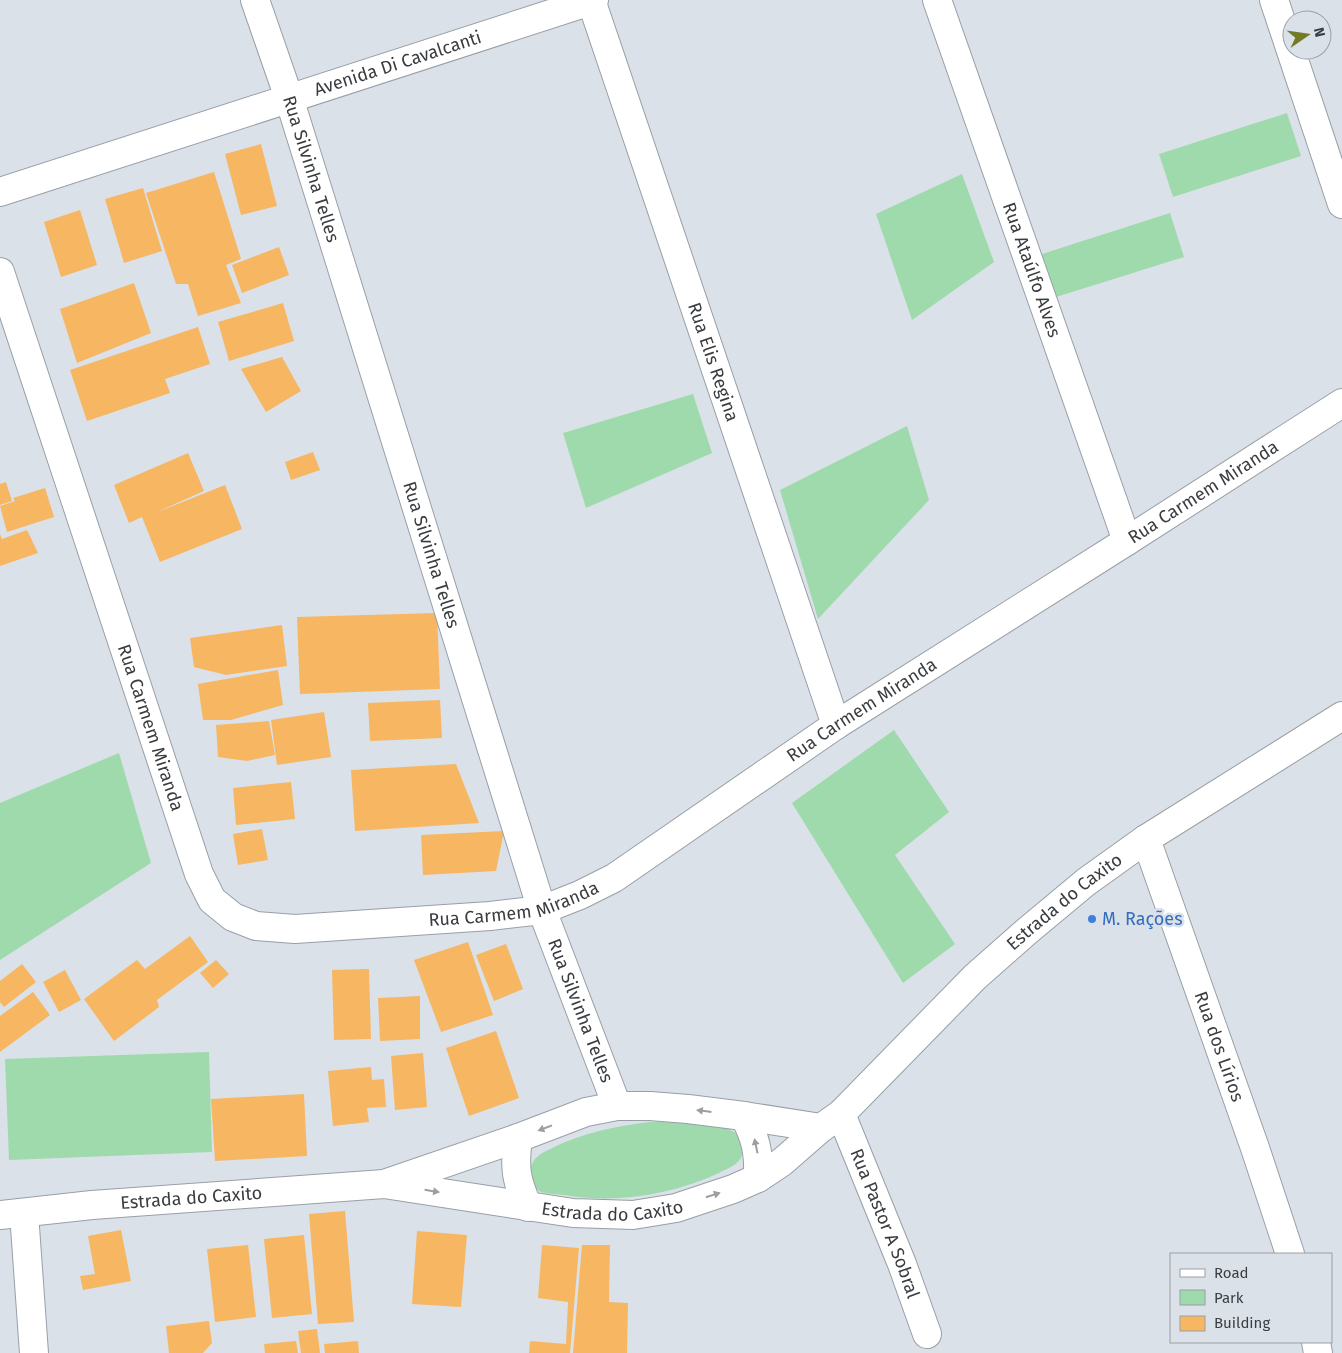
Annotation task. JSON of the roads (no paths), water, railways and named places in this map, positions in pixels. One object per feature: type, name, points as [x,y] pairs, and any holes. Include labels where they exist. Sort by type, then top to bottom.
[{"type":"street","name":"Rua Silvinha Telles","points":[[255,0],[289,98],[542,910],[617,1106]]},
{"type":"street","name":"Avenida Di Cavalcanti","points":[[0,192],[592,0]]},
{"type":"street","name":"Rua Elis Regina","points":[[592,0],[836,725]]},
{"type":"street","name":"Rua Ataúlfo Alves","points":[[937,0],[1127,541]]},
{"type":"street","points":[[1274,0],[1342,204]]},
{"type":"street","name":"Rua Carmem Miranda","points":[[0,272],[199,874],[212,900],[233,917],[256,926],[295,929],[490,916],[542,910],[614,878],[836,725],[1342,403]]},
{"type":"street","name":"Estrada do Caxito","points":[[12,1214],[92,1205],[384,1184],[574,1213],[633,1215],[676,1208],[733,1189],[758,1178],[782,1162],[831,1121],[975,977],[1086,882],[1146,839],[1342,716]]},
{"type":"street","name":"Rua dos Lírios","points":[[1146,839],[1255,1148],[1290,1253]]},
{"type":"street","name":"Estrada do Caxito","points":[[384,1184],[518,1138],[586,1112],[617,1106],[650,1106],[744,1116],[831,1121]]},
{"type":"street","points":[[744,1116],[752,1131],[757,1147],[759,1162],[758,1178]]},
{"type":"street","name":"Rua Pastor A Sobral","points":[[831,1121],[902,1264],[927,1334]]},
{"type":"street","points":[[518,1138],[515,1158],[516,1175],[528,1207]]},
{"type":"street","points":[[12,1214],[34,1353]]},
{"type":"place","name":"M. Rações","points":[[1092,919]]}]
